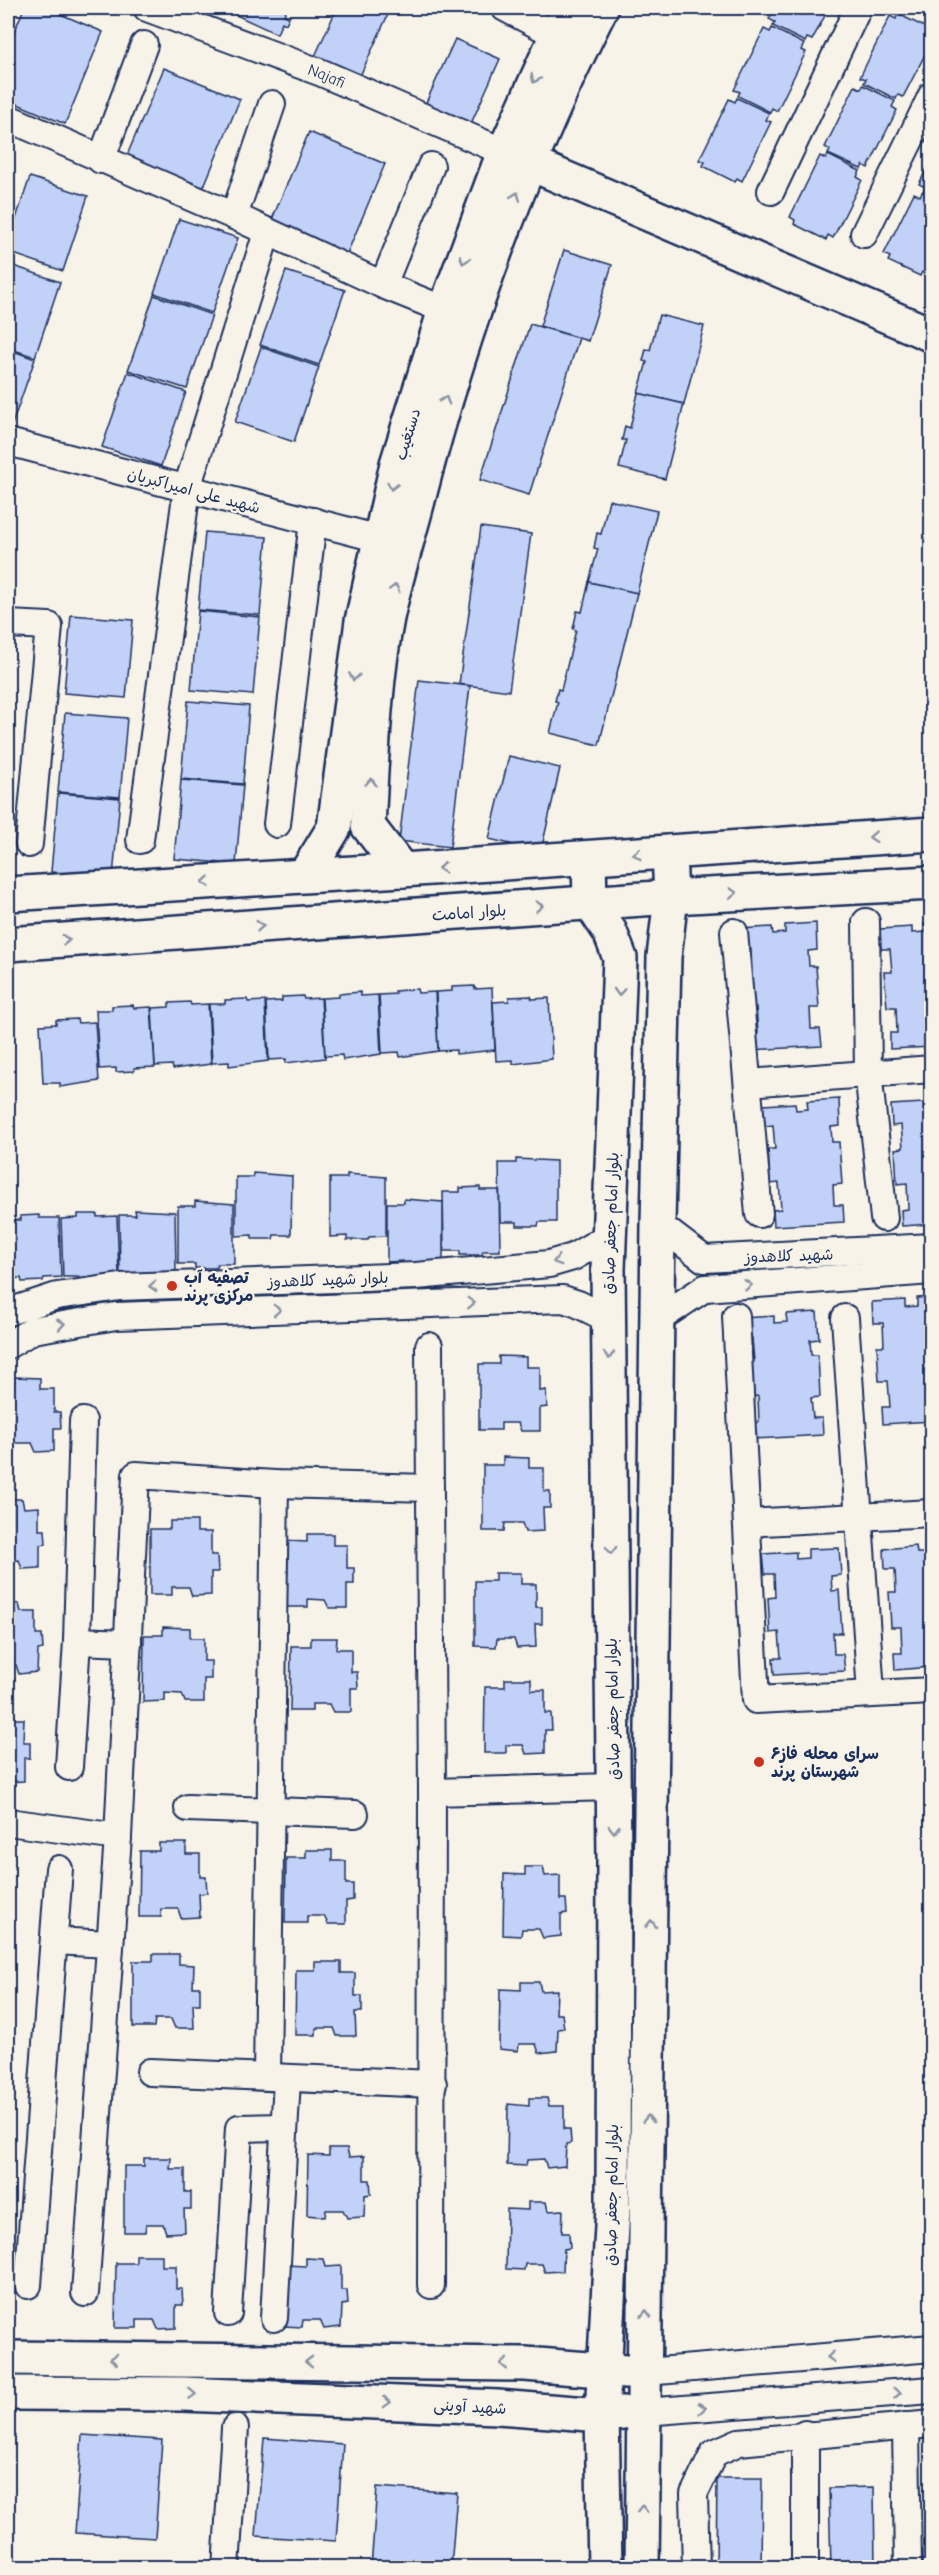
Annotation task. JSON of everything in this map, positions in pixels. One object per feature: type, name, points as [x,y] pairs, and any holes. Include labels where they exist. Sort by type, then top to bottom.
[{"type":"street","name":"Najafi","points":[[147,8],[322,73],[516,156]]},
{"type":"street","points":[[505,8],[562,21]]},
{"type":"street","name":"دستغیب","points":[[305,875],[334,828],[362,621],[397,464],[445,310],[516,156],[566,76],[601,8]]},
{"type":"street","points":[[771,191],[858,8]]},
{"type":"street","name":"دستغیب","points":[[368,826],[373,737],[387,618],[436,427],[516,156],[562,21]]},
{"type":"street","points":[[101,160],[144,45]]},
{"type":"street","points":[[864,234],[932,95]]},
{"type":"street","points":[[234,216],[272,104]]},
{"type":"street","points":[[8,118],[234,216],[383,285],[445,310]]},
{"type":"street","points":[[516,156],[932,334]]},
{"type":"street","points":[[383,285],[431,166]]},
{"type":"street","points":[[140,840],[187,488],[262,248]]},
{"type":"street","name":"شهید علی امیراکبریان","points":[[8,442],[380,539]]},
{"type":"street","points":[[277,824],[313,521]]},
{"type":"street","points":[[8,624],[49,626],[29,844]]},
{"type":"street","points":[[334,828],[342,839],[349,840],[357,838],[368,826],[402,870]]},
{"type":"street","points":[[8,894],[932,834]]},
{"type":"street","points":[[642,2568],[658,1224],[664,957],[671,897],[669,852]]},
{"type":"street","points":[[589,858],[590,902]]},
{"type":"street","name":"بلوار امامت","points":[[8,944],[590,902],[932,883]]},
{"type":"street","name":"بلوار امام جعفر صادق","points":[[590,902],[610,932],[620,958],[608,1319],[613,1787],[612,2208],[606,2372],[602,2415],[605,2568]]},
{"type":"street","points":[[866,922],[868,1072],[884,1218]]},
{"type":"street","points":[[734,932],[759,1214]]},
{"type":"street","points":[[620,958],[634,945],[645,943],[659,948],[664,957]]},
{"type":"street","points":[[748,1083],[868,1072],[932,1069]]},
{"type":"street","points":[[658,1224],[704,1259],[695,1267],[694,1275],[705,1288]]},
{"type":"street","name":"بلوار شهید کلاهدوز","points":[[8,1312],[57,1296],[120,1287],[416,1276],[549,1264],[573,1257],[609,1236]]},
{"type":"street","name":"شهید کلاهدوز","points":[[657,1320],[705,1288],[868,1264],[932,1247]]},
{"type":"street","name":"شهید کلاهدوز","points":[[704,1259],[868,1264],[932,1271]]},
{"type":"street","name":"بلوار شهید کلاهدوز","points":[[8,1345],[33,1330],[116,1316],[562,1299],[608,1319]]},
{"type":"street","points":[[736,1316],[756,1700],[932,1690]]},
{"type":"street","points":[[845,1318],[871,1693]]},
{"type":"street","points":[[429,1346],[433,2084],[431,2285]]},
{"type":"street","points":[[69,1767],[77,1641],[83,1421]]},
{"type":"street","points":[[86,2293],[118,1837],[136,1475],[275,1484],[430,1488]]},
{"type":"street","points":[[274,2318],[284,2127],[277,2078],[270,1811],[275,1484]]},
{"type":"street","points":[[747,1523],[932,1513]]},
{"type":"street","points":[[77,1641],[128,1643]]},
{"type":"street","points":[[432,1792],[613,1787]]},
{"type":"street","points":[[188,1808],[355,1814]]},
{"type":"street","points":[[8,1822],[118,1837]]},
{"type":"street","points":[[28,2285],[59,1869]]},
{"type":"street","points":[[54,1941],[109,1944]]},
{"type":"street","points":[[150,2072],[433,2084]]},
{"type":"street","points":[[228,2313],[239,2128],[284,2127]]},
{"type":"street","points":[[8,2358],[553,2366],[606,2372],[646,2372],[932,2348]]},
{"type":"street","points":[[551,2410],[568,2386],[553,2366]]},
{"type":"street","name":"شهید آوینی","points":[[8,2393],[183,2394],[551,2410],[602,2415],[932,2390]]},
{"type":"street","points":[[696,2568],[694,2494],[714,2453],[739,2442],[919,2425],[908,2568]]},
{"type":"street","points":[[226,2568],[235,2428]]},
{"type":"street","points":[[805,2568],[806,2434]]},
{"type":"building","points":[[24,8],[46,8],[103,32],[65,124],[8,100],[8,47]]},
{"type":"building","points":[[234,8],[287,8],[284,15],[289,17],[286,24],[282,22],[277,34],[232,13]]},
{"type":"building","points":[[337,8],[391,8],[360,76],[315,56]]},
{"type":"building","points":[[775,8],[829,8],[812,40],[807,38],[805,42],[773,26],[775,22],[769,19]]},
{"type":"building","points":[[898,14],[931,30],[927,37],[932,41],[903,97],[898,95],[896,99],[864,83],[866,79],[860,77],[890,16],[896,19]]},
{"type":"building","points":[[772,28],[804,44],[801,50],[806,52],[777,111],[772,108],[770,112],[738,96],[740,92],[734,90],[764,29],[770,32]]},
{"type":"building","points":[[455,39],[500,59],[469,128],[424,107]]},
{"type":"building","points":[[164,68],[240,99],[202,191],[125,160]]},
{"type":"building","points":[[863,85],[895,101],[892,107],[897,110],[868,168],[863,165],[861,169],[828,154],[830,150],[825,147],[855,86],[861,89]]},
{"type":"building","points":[[737,98],[769,113],[766,120],[771,122],[742,181],[737,178],[735,182],[703,166],[705,162],[699,160],[729,99],[735,102]]},
{"type":"building","points":[[309,132],[385,164],[346,256],[270,224]]},
{"type":"building","points":[[828,155],[860,171],[857,177],[862,180],[833,238],[828,235],[826,240],[794,224],[795,220],[790,217],[820,156],[826,159]]},
{"type":"building","points":[[932,159],[932,195],[923,191],[925,187],[919,184]]},
{"type":"building","points":[[30,177],[88,196],[63,271],[8,252],[8,242]]},
{"type":"building","points":[[922,192],[932,196],[932,267],[927,275],[922,272],[920,276],[888,261],[890,257],[884,254],[914,193],[920,196]]},
{"type":"building","points":[[179,219],[238,238],[212,313],[154,293]]},
{"type":"building","points":[[564,250],[612,265],[588,341],[540,326]]},
{"type":"building","points":[[8,264],[60,282],[35,357],[8,348]]},
{"type":"building","points":[[286,271],[345,290],[319,365],[260,345]]},
{"type":"building","points":[[154,295],[212,315],[187,389],[128,370]]},
{"type":"building","points":[[659,315],[704,326],[684,404],[638,393],[647,362],[643,361],[646,349],[650,350]]},
{"type":"building","points":[[530,324],[579,338],[529,495],[480,480]]},
{"type":"building","points":[[261,347],[319,367],[294,442],[235,422]]},
{"type":"building","points":[[8,349],[35,359],[9,433],[8,433]]},
{"type":"building","points":[[128,372],[186,392],[161,466],[102,447]]},
{"type":"building","points":[[638,393],[684,404],[665,479],[619,468],[626,440],[622,440],[625,426],[630,428]]},
{"type":"building","points":[[609,500],[657,511],[637,593],[589,582],[598,549],[594,548],[597,533],[601,534]]},
{"type":"building","points":[[481,527],[531,534],[509,691],[459,684]]},
{"type":"building","points":[[205,532],[267,537],[260,615],[198,610]]},
{"type":"building","points":[[589,582],[637,593],[599,745],[550,733],[558,702],[555,701],[558,689],[561,690],[576,630],[573,629],[577,611],[582,612]]},
{"type":"building","points":[[198,611],[260,617],[253,695],[191,690]]},
{"type":"building","points":[[71,615],[133,620],[126,698],[64,693]]},
{"type":"building","points":[[419,680],[470,686],[450,847],[399,841]]},
{"type":"building","points":[[188,701],[249,706],[243,784],[181,779]]},
{"type":"building","points":[[65,713],[127,718],[120,797],[58,792]]},
{"type":"building","points":[[509,756],[560,768],[541,851],[489,839]]},
{"type":"building","points":[[181,780],[243,785],[236,864],[174,859]]},
{"type":"building","points":[[58,793],[120,798],[113,877],[51,872]]},
{"type":"building","points":[[816,923],[817,950],[808,951],[809,966],[816,966],[819,1008],[810,1008],[811,1029],[820,1029],[822,1046],[751,1050],[750,1034],[758,1033],[756,1007],[747,1008],[745,973],[752,972],[751,949],[741,950],[740,929],[772,927],[773,934],[785,933],[785,925]]},
{"type":"building","points":[[924,924],[932,924],[932,1047],[890,1049],[890,1033],[897,1033],[896,1007],[887,1007],[884,972],[892,972],[890,949],[881,949],[880,929],[912,927],[912,933],[925,932]]},
{"type":"building","points":[[474,986],[475,989],[492,988],[495,1050],[456,1054],[456,1050],[438,1051],[436,992],[452,991],[452,987]]},
{"type":"building","points":[[417,989],[418,993],[435,992],[438,1051],[400,1057],[399,1052],[382,1053],[379,995]]},
{"type":"building","points":[[360,992],[361,996],[378,995],[381,1054],[343,1060],[342,1055],[325,1056],[322,998]]},
{"type":"building","points":[[303,996],[304,999],[321,998],[325,1058],[286,1063],[286,1059],[269,1060],[266,1002],[282,1001],[282,997]]},
{"type":"building","points":[[531,996],[532,999],[549,998],[552,1059],[513,1064],[513,1060],[496,1061],[493,1002],[509,1001],[509,997]]},
{"type":"building","points":[[247,999],[248,1002],[265,1001],[268,1061],[229,1066],[229,1062],[212,1063],[209,1004],[225,1004],[225,1000]]},
{"type":"building","points":[[190,1002],[191,1005],[208,1004],[211,1064],[173,1069],[172,1065],[155,1066],[152,1008],[169,1007],[169,1003]]},
{"type":"building","points":[[133,1005],[134,1008],[151,1007],[155,1067],[116,1072],[116,1068],[99,1069],[96,1010],[112,1010],[112,1006]]},
{"type":"building","points":[[77,1019],[78,1023],[95,1022],[99,1081],[60,1087],[60,1083],[43,1083],[40,1025],[56,1024],[56,1020]]},
{"type":"building","points":[[839,1099],[840,1126],[831,1127],[832,1142],[839,1142],[842,1184],[833,1185],[834,1205],[843,1205],[844,1222],[774,1226],[773,1210],[781,1209],[779,1183],[770,1184],[768,1149],[775,1149],[773,1125],[764,1126],[763,1105],[795,1103],[796,1110],[808,1109],[807,1101]]},
{"type":"building","points":[[923,1103],[923,1110],[932,1109],[932,1224],[902,1226],[901,1210],[908,1209],[907,1183],[897,1184],[895,1149],[903,1148],[901,1125],[892,1126],[891,1105]]},
{"type":"building","points":[[516,1159],[556,1161],[556,1222],[539,1222],[538,1226],[517,1226],[517,1222],[500,1222],[499,1163],[516,1163]]},
{"type":"building","points":[[253,1173],[292,1176],[291,1235],[274,1235],[273,1239],[252,1239],[252,1235],[236,1236],[236,1177],[253,1177]]},
{"type":"building","points":[[347,1174],[386,1177],[386,1236],[369,1237],[368,1240],[347,1240],[347,1236],[330,1237],[330,1178],[347,1178]]},
{"type":"building","points":[[480,1187],[480,1190],[499,1190],[500,1251],[483,1251],[482,1255],[460,1255],[460,1251],[444,1251],[443,1192],[460,1192],[460,1188]]},
{"type":"building","points":[[404,1199],[443,1202],[443,1261],[426,1262],[425,1265],[403,1265],[403,1261],[387,1262],[387,1203],[404,1203]]},
{"type":"building","points":[[195,1201],[234,1204],[234,1264],[217,1264],[216,1268],[195,1268],[195,1264],[178,1264],[178,1206],[195,1206]]},
{"type":"building","points":[[135,1210],[175,1212],[176,1272],[136,1277],[137,1273],[120,1273],[119,1215],[136,1215]]},
{"type":"building","points":[[78,1214],[97,1214],[97,1217],[117,1216],[119,1276],[101,1276],[100,1280],[79,1281],[79,1277],[63,1277],[61,1219],[78,1218]]},
{"type":"building","points":[[39,1215],[39,1218],[59,1218],[61,1277],[22,1282],[21,1278],[8,1279],[8,1220],[21,1220],[20,1216]]},
{"type":"building","points":[[932,1297],[932,1421],[883,1424],[882,1407],[890,1407],[888,1381],[879,1381],[877,1346],[884,1346],[883,1323],[873,1323],[872,1302],[905,1300],[905,1307],[917,1306],[917,1298]]},
{"type":"building","points":[[817,1312],[819,1339],[810,1340],[811,1355],[818,1355],[820,1397],[811,1398],[813,1418],[822,1418],[823,1435],[753,1439],[752,1423],[759,1422],[758,1396],[749,1397],[746,1362],[754,1362],[752,1338],[743,1339],[742,1318],[774,1316],[774,1323],[787,1322],[786,1314]]},
{"type":"building","points":[[499,1356],[526,1357],[526,1367],[540,1367],[540,1391],[546,1390],[547,1407],[540,1408],[540,1431],[521,1431],[518,1423],[501,1423],[501,1430],[479,1430],[479,1364],[499,1364]]},
{"type":"building","points":[[14,1377],[40,1378],[40,1389],[54,1389],[54,1412],[60,1412],[61,1428],[54,1428],[54,1451],[36,1452],[32,1443],[15,1443],[15,1451],[8,1451],[8,1385],[14,1385]]},
{"type":"building","points":[[503,1457],[529,1458],[529,1468],[544,1468],[544,1491],[550,1491],[550,1508],[543,1508],[544,1531],[525,1532],[522,1523],[505,1523],[504,1531],[483,1531],[483,1465],[503,1465]]},
{"type":"building","points":[[8,1499],[22,1499],[24,1508],[39,1507],[39,1530],[45,1530],[46,1544],[40,1545],[40,1568],[22,1569],[19,1560],[8,1561]]},
{"type":"building","points":[[170,1521],[197,1521],[197,1532],[211,1532],[211,1555],[217,1555],[218,1572],[211,1572],[211,1595],[192,1596],[189,1587],[172,1587],[172,1595],[150,1595],[150,1529],[170,1529]]},
{"type":"building","points":[[307,1534],[333,1534],[333,1545],[347,1545],[347,1568],[354,1568],[354,1584],[347,1584],[347,1608],[329,1608],[325,1600],[308,1599],[308,1607],[286,1607],[287,1541],[307,1542]]},
{"type":"building","points":[[929,1544],[932,1544],[932,1667],[895,1670],[894,1653],[902,1653],[901,1627],[891,1627],[889,1592],[896,1592],[895,1569],[885,1569],[884,1549],[916,1546],[917,1553],[929,1553]]},
{"type":"building","points":[[839,1548],[841,1575],[831,1576],[832,1591],[839,1590],[842,1633],[833,1633],[834,1654],[843,1654],[845,1671],[774,1675],[773,1658],[781,1658],[779,1632],[770,1633],[768,1598],[775,1597],[774,1574],[765,1574],[763,1554],[796,1552],[796,1559],[808,1558],[808,1549]]},
{"type":"building","points":[[495,1573],[521,1573],[521,1584],[536,1584],[536,1607],[542,1607],[542,1624],[535,1624],[536,1647],[517,1648],[514,1639],[497,1639],[496,1647],[475,1646],[475,1581],[495,1581]]},
{"type":"building","points":[[8,1603],[19,1604],[21,1612],[36,1612],[36,1635],[42,1635],[43,1649],[38,1650],[37,1672],[19,1674],[16,1665],[8,1665]]},
{"type":"building","points":[[163,1627],[190,1628],[190,1638],[204,1638],[204,1661],[211,1661],[211,1679],[204,1679],[204,1702],[185,1702],[182,1694],[165,1693],[165,1701],[143,1702],[144,1635],[163,1635]]},
{"type":"building","points":[[311,1638],[337,1638],[336,1649],[351,1649],[351,1672],[357,1672],[358,1688],[351,1688],[351,1712],[333,1712],[329,1704],[312,1704],[312,1711],[290,1711],[291,1646],[311,1646]]},
{"type":"building","points":[[505,1679],[531,1679],[531,1690],[545,1690],[545,1713],[551,1713],[552,1730],[545,1730],[545,1753],[526,1754],[523,1745],[506,1745],[506,1753],[484,1753],[485,1687],[505,1687]]},
{"type":"building","points":[[8,1708],[9,1719],[24,1719],[23,1742],[30,1742],[30,1758],[24,1758],[24,1781],[8,1782]]},
{"type":"building","points":[[159,1843],[186,1843],[186,1854],[200,1854],[200,1877],[206,1877],[207,1893],[199,1894],[200,1917],[181,1918],[178,1909],[161,1909],[161,1917],[139,1917],[140,1851],[159,1851]]},
{"type":"building","points":[[306,1850],[332,1850],[332,1861],[346,1861],[346,1884],[353,1884],[353,1900],[346,1901],[346,1924],[328,1924],[324,1916],[307,1916],[307,1923],[285,1923],[286,1858],[306,1858]]},
{"type":"building","points":[[525,1867],[543,1867],[545,1876],[560,1875],[560,1899],[566,1899],[567,1913],[561,1914],[561,1936],[543,1938],[539,1929],[522,1929],[521,1936],[503,1935],[504,1874],[525,1875]]},
{"type":"building","points":[[153,1954],[179,1954],[179,1964],[194,1965],[193,1987],[200,1987],[200,2004],[193,2004],[194,2028],[175,2028],[171,2019],[155,2019],[154,2027],[133,2027],[133,1961],[153,1961]]},
{"type":"building","points":[[315,1962],[341,1962],[341,1973],[355,1973],[355,1996],[362,1996],[362,2012],[355,2012],[356,2036],[337,2036],[334,2028],[316,2028],[316,2035],[295,2035],[296,1970],[315,1970]]},
{"type":"building","points":[[521,1982],[539,1982],[541,1991],[557,1990],[556,2014],[562,2014],[564,2028],[558,2029],[557,2051],[539,2053],[536,2044],[519,2044],[518,2051],[499,2049],[500,1989],[521,1990]]},
{"type":"building","points":[[529,2098],[547,2098],[549,2106],[564,2106],[564,2129],[570,2129],[571,2143],[566,2144],[565,2166],[547,2168],[544,2159],[527,2160],[526,2166],[507,2165],[508,2104],[529,2106]]},
{"type":"building","points":[[329,2148],[347,2148],[349,2157],[364,2156],[364,2180],[370,2180],[371,2194],[365,2195],[364,2217],[347,2218],[343,2210],[326,2210],[325,2217],[307,2215],[308,2155],[329,2156]]},
{"type":"building","points":[[144,2158],[171,2158],[170,2169],[185,2169],[185,2192],[191,2192],[191,2209],[184,2209],[185,2232],[166,2233],[163,2224],[146,2224],[145,2232],[124,2232],[124,2166],[144,2166]]},
{"type":"building","points":[[528,2202],[546,2202],[548,2211],[563,2210],[562,2233],[569,2233],[570,2248],[564,2249],[563,2271],[545,2272],[542,2264],[525,2264],[524,2270],[506,2269],[507,2209],[528,2210]]},
{"type":"building","points":[[136,2255],[162,2255],[162,2266],[176,2266],[176,2289],[182,2289],[183,2305],[176,2305],[176,2328],[158,2329],[154,2320],[137,2320],[137,2328],[115,2328],[116,2263],[136,2263]]},
{"type":"building","points":[[306,2258],[324,2259],[326,2267],[341,2266],[341,2290],[347,2290],[348,2304],[342,2305],[341,2327],[324,2329],[320,2320],[303,2320],[302,2327],[284,2326],[285,2265],[306,2266]]},
{"type":"building","points":[[82,2435],[162,2440],[155,2538],[75,2533]]},
{"type":"building","points":[[264,2438],[343,2444],[336,2541],[256,2536]]},
{"type":"building","points":[[717,2478],[762,2478],[761,2568],[716,2568]]},
{"type":"building","points":[[377,2487],[457,2493],[451,2568],[371,2568]]},
{"type":"building","points":[[874,2487],[875,2568],[831,2568],[829,2488]]},
{"type":"building","points":[[932,2494],[932,2568],[930,2568],[928,2495]]},
{"type":"place","name":"تصفیه آب مرکزی پرند","points":[[172,1286]]},
{"type":"place","name":"سرای محله فاز۶ شهرستان پرند","points":[[759,1762]]}]
